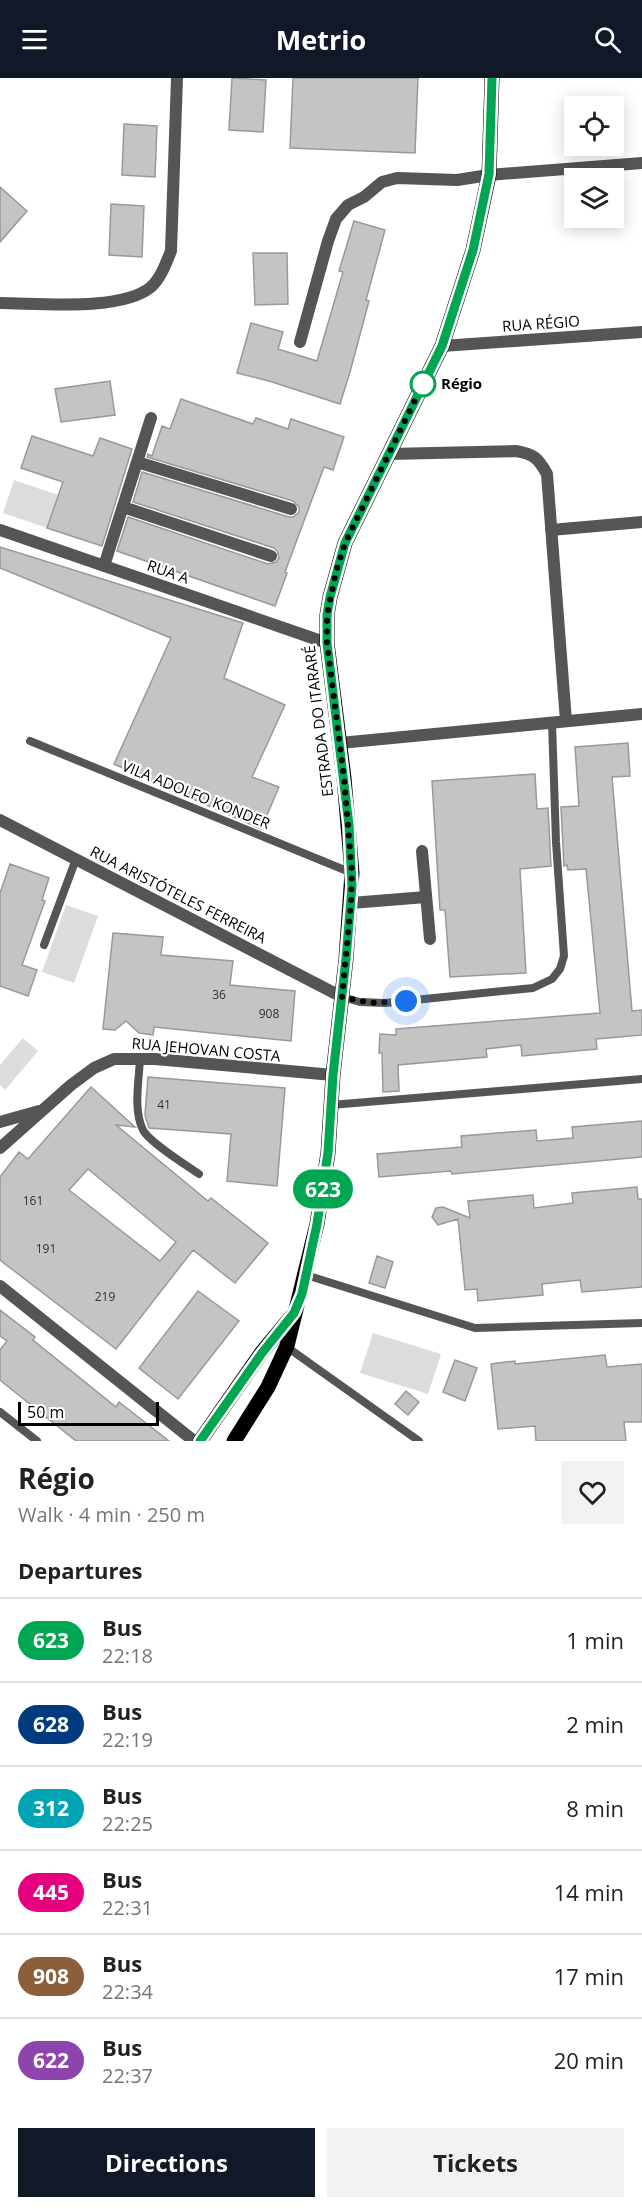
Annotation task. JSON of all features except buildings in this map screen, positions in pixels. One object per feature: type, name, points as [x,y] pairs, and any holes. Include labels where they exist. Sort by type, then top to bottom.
[{"type":"main road","name":"ESTRADA DO ITARARÉ","points":[[234,1441],[268,1387],[280,1342],[294,1313],[306,1275],[325,1177],[352,873],[349,825],[327,643],[327,615],[330,597],[345,543],[442,346],[473,250],[489,174],[492,78]]},
{"type":"main road","name":"ESTRADA DO ITARARÉ","points":[[200,1441],[280,1342]]},
{"type":"street","points":[[0,303],[90,304],[120,301],[138,295],[152,286],[162,272],[171,251],[177,78]]},
{"type":"street","points":[[300,342],[336,219],[348,206],[364,197],[382,182],[397,178],[457,180],[489,174],[642,163]]},
{"type":"street","name":"RUA RÉGIO","points":[[442,346],[642,333]]},
{"type":"street","points":[[104,566],[151,418]]},
{"type":"street","points":[[388,454],[516,451],[531,454],[541,463],[547,474],[566,721]]},
{"type":"street","points":[[137,462],[291,509]]},
{"type":"street","points":[[123,507],[271,556]]},
{"type":"street","points":[[551,530],[642,522]]},
{"type":"street","name":"RUA A","points":[[0,530],[327,643]]},
{"type":"street","points":[[340,743],[642,714]]},
{"type":"street","name":"RUA ARISTÓTELES FERREIRA","points":[[0,820],[342,997]]},
{"type":"street","points":[[422,851],[429,939]]},
{"type":"street","points":[[351,903],[426,897]]},
{"type":"street","name":"RUA JEHOVAN COSTA","points":[[0,1148],[71,1085],[103,1062],[122,1058],[141,1059],[333,1075]]},
{"type":"street","points":[[0,1122],[43,1110]]},
{"type":"street","points":[[0,1286],[194,1441]]},
{"type":"lane","points":[[342,997],[360,1002],[385,1003],[533,988],[547,983],[558,974],[564,956],[556,842],[552,723]]},
{"type":"lane","name":"VILA ADOLFO KONDER","points":[[30,741],[352,873]]},
{"type":"lane","points":[[44,945],[76,859]]},
{"type":"lane","points":[[141,1059],[138,1105],[143,1131],[151,1140],[199,1174]]},
{"type":"lane","points":[[331,1105],[642,1078]]},
{"type":"lane","points":[[306,1275],[475,1328],[642,1323]]},
{"type":"lane","points":[[280,1342],[419,1441]]},
{"type":"lane","points":[[0,1412],[37,1441]]},
{"type":"shaded area","points":[[14,480],[58,495],[47,528],[3,513]]},
{"type":"shaded area","points":[[66,905],[98,916],[74,983],[42,972]]},
{"type":"shaded area","points":[[23,1038],[38,1051],[5,1090],[0,1085],[0,1065]]},
{"type":"shaded area","points":[[373,1333],[441,1354],[428,1394],[360,1373]]},
{"type":"bus line","name":"623","points":[[200,1441],[262,1353],[294,1313],[302,1294],[317,1224],[328,1153],[333,1075],[352,886],[349,825],[327,643],[327,615],[345,543],[442,346],[460,293],[473,250],[489,174],[492,78]]},
{"type":"place","name":"Régio","points":[[423,384]]},
{"type":"route","points":[[406,1001],[371,1003],[342,997],[352,873],[344,778],[327,643],[327,615],[345,543],[423,384]]}]
